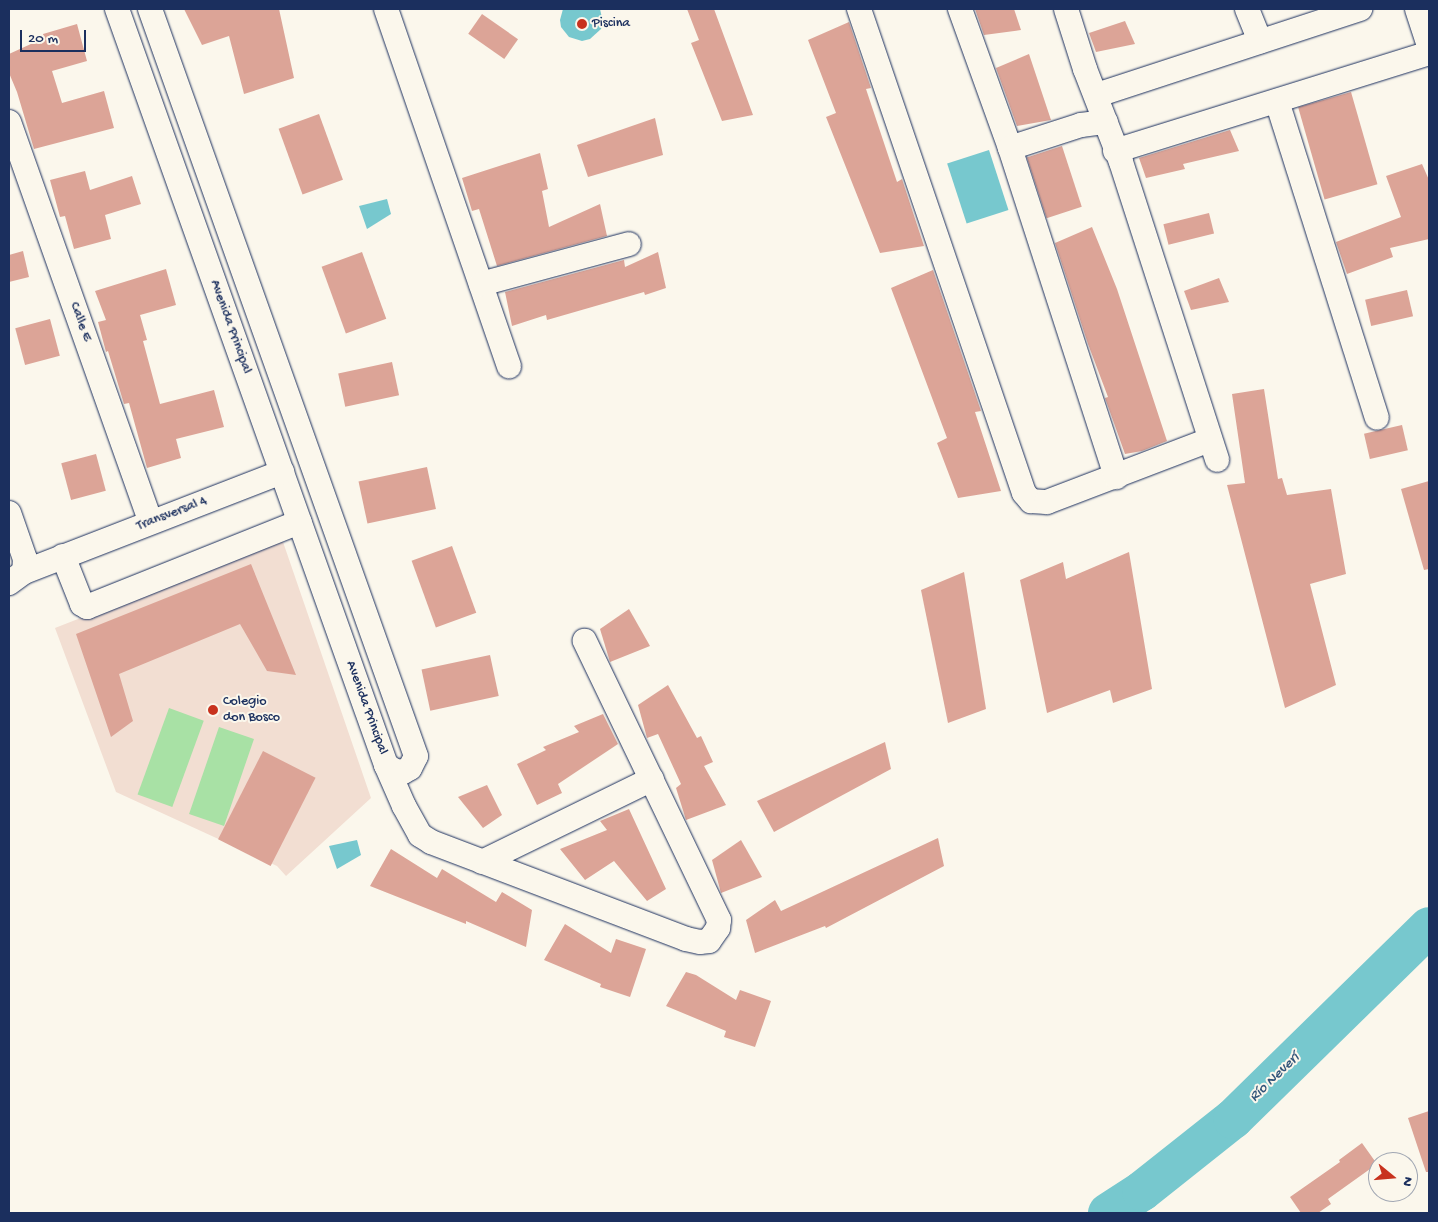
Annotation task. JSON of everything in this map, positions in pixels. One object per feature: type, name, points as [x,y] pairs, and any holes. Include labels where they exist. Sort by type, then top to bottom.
[{"type":"street","name":"Avenida Principal","points":[[117,9],[386,765],[403,772],[410,768],[416,756],[150,9]]},
{"type":"street","points":[[386,9],[509,366]]},
{"type":"street","points":[[859,9],[1024,493],[1031,500],[1047,502],[1116,477],[1213,450],[1121,162],[1115,151],[1097,95],[1085,69],[1066,9]]},
{"type":"street","points":[[960,9],[1010,148],[1116,477]]},
{"type":"street","points":[[1247,9],[1260,42]]},
{"type":"street","points":[[1097,95],[1360,9]]},
{"type":"street","points":[[1417,9],[1429,45]]},
{"type":"street","points":[[1115,151],[1429,53]]},
{"type":"street","points":[[1277,101],[1377,418]]},
{"type":"street","name":"Calle E","points":[[9,122],[151,522]]},
{"type":"street","points":[[1010,148],[1081,126],[1106,122]]},
{"type":"street","points":[[481,284],[629,244]]},
{"type":"street","name":"Transversal 4","points":[[19,571],[282,472]]},
{"type":"street","points":[[9,513],[19,571]]},
{"type":"street","points":[[63,556],[82,604],[87,607],[300,522]]},
{"type":"street","points":[[386,765],[404,806],[420,835],[431,842],[686,939],[700,942],[709,941],[718,928],[719,920],[585,641]]},
{"type":"street","points":[[482,862],[652,780]]},
{"type":"shaded area","name":"Colegio don Bosco","points":[[282,539],[371,798],[286,876],[277,866],[116,792],[55,628]]},
{"type":"green space","points":[[169,708],[204,721],[172,807],[138,794]]},
{"type":"green space","points":[[219,727],[254,739],[224,826],[189,814]]},
{"type":"water","name":"Piscina","points":[[563,9],[600,9],[603,22],[601,29],[590,39],[582,41],[569,37],[561,27],[560,20]]},
{"type":"water","points":[[989,150],[1008,210],[967,224],[947,164]]},
{"type":"water","points":[[387,199],[391,214],[367,229],[359,206]]},
{"type":"water","points":[[357,840],[361,855],[337,869],[329,846]]},
{"type":"building","points":[[184,9],[279,9],[294,78],[244,94],[229,36],[202,45]]},
{"type":"building","points":[[687,9],[714,9],[753,115],[722,121],[691,43],[699,40]]},
{"type":"building","points":[[975,9],[1014,9],[1021,30],[984,35]]},
{"type":"building","points":[[482,14],[518,39],[504,59],[468,34]]},
{"type":"building","points":[[1125,21],[1135,44],[1096,52],[1089,33]]},
{"type":"building","points":[[849,22],[871,88],[866,89],[897,182],[902,179],[924,246],[880,253],[826,117],[836,113],[808,40]]},
{"type":"building","points":[[77,24],[87,61],[52,71],[62,103],[104,91],[114,128],[34,149],[17,92],[9,73],[9,54],[44,38],[43,34]]},
{"type":"building","points":[[1029,54],[1051,120],[1017,126],[996,68]]},
{"type":"building","points":[[1351,92],[1377,184],[1325,199],[1298,107]]},
{"type":"building","points":[[319,114],[343,180],[303,194],[279,129]]},
{"type":"building","points":[[655,118],[663,155],[588,177],[577,145]]},
{"type":"building","points":[[1230,130],[1239,151],[1183,164],[1185,169],[1146,178],[1139,158]]},
{"type":"building","points":[[1062,146],[1082,207],[1047,218],[1027,157]]},
{"type":"building","points":[[540,153],[548,189],[542,191],[549,227],[600,204],[607,236],[497,266],[479,209],[472,211],[462,178]]},
{"type":"building","points":[[1422,164],[1429,180],[1429,239],[1390,248],[1393,257],[1347,274],[1336,242],[1401,217],[1386,176]]},
{"type":"building","points":[[85,171],[90,190],[132,176],[141,204],[105,215],[111,239],[74,249],[65,216],[60,217],[50,180]]},
{"type":"building","points":[[1209,213],[1214,233],[1168,245],[1163,224]]},
{"type":"building","points":[[1092,227],[1117,289],[1167,441],[1142,451],[1125,454],[1105,398],[1108,397],[1088,344],[1055,243]]},
{"type":"building","points":[[23,251],[29,277],[9,282],[9,255]]},
{"type":"building","points":[[362,252],[386,319],[346,333],[322,267]]},
{"type":"building","points":[[658,252],[666,288],[645,295],[644,292],[547,320],[546,315],[512,326],[505,292],[624,260],[625,267]]},
{"type":"building","points":[[166,269],[176,305],[140,315],[147,340],[143,341],[160,404],[214,390],[224,427],[176,439],[181,458],[147,468],[129,403],[124,404],[108,351],[106,352],[98,322],[106,320],[95,291]]},
{"type":"building","points":[[933,270],[981,411],[975,412],[1001,491],[958,498],[937,443],[947,438],[891,288]]},
{"type":"building","points":[[1219,278],[1229,302],[1191,310],[1184,291]]},
{"type":"building","points":[[1407,290],[1413,316],[1371,326],[1365,300]]},
{"type":"building","points":[[50,319],[60,356],[25,365],[15,328]]},
{"type":"building","points":[[392,362],[399,395],[345,407],[338,373]]},
{"type":"building","points":[[1264,389],[1278,479],[1282,478],[1287,495],[1331,489],[1346,574],[1310,584],[1336,685],[1285,708],[1227,485],[1245,483],[1232,394]]},
{"type":"building","points":[[1402,425],[1408,450],[1370,459],[1364,434]]},
{"type":"building","points":[[96,454],[106,491],[71,500],[61,463]]},
{"type":"building","points":[[427,467],[436,509],[367,524],[359,482]]},
{"type":"building","points":[[1429,481],[1429,569],[1424,570],[1401,489]]},
{"type":"building","points":[[452,546],[476,613],[436,627],[412,561]]},
{"type":"building","points":[[1129,552],[1152,689],[1113,703],[1110,690],[1047,713],[1020,580],[1063,562],[1066,579]]},
{"type":"building","points":[[251,564],[296,675],[267,671],[240,624],[119,674],[133,721],[111,737],[76,634]]},
{"type":"building","points":[[964,572],[986,709],[948,723],[921,590]]},
{"type":"building","points":[[629,609],[650,646],[610,662],[600,629]]},
{"type":"building","points":[[490,655],[499,696],[430,711],[422,670]]},
{"type":"building","points":[[668,685],[697,738],[701,736],[713,762],[704,766],[726,805],[686,820],[676,788],[681,784],[658,734],[647,738],[638,705]]},
{"type":"building","points":[[603,714],[618,744],[558,784],[562,793],[537,805],[517,764],[546,750],[543,747],[579,732],[574,726]]},
{"type":"building","points":[[885,742],[891,769],[774,832],[757,801]]},
{"type":"building","points":[[263,751],[316,778],[271,866],[218,839]]},
{"type":"building","points":[[487,785],[502,815],[483,828],[458,797]]},
{"type":"building","points":[[629,809],[666,889],[647,901],[614,861],[585,880],[560,849],[607,830],[600,821]]},
{"type":"building","points":[[938,838],[944,866],[826,928],[825,926],[755,953],[746,920],[775,900],[781,911]]},
{"type":"building","points":[[741,840],[762,877],[721,893],[712,860]]},
{"type":"building","points":[[391,849],[437,878],[442,869],[496,902],[502,892],[532,910],[526,947],[466,921],[466,924],[370,886]]},
{"type":"building","points":[[565,924],[611,953],[616,939],[646,949],[630,997],[600,987],[601,984],[544,960]]},
{"type":"building","points":[[686,972],[696,975],[736,1000],[740,990],[771,1001],[755,1047],[724,1037],[726,1031],[666,1006]]},
{"type":"building","points":[[1429,1111],[1429,1172],[1426,1172],[1408,1118]]},
{"type":"building","points":[[1362,1143],[1368,1152],[1368,1170],[1328,1199],[1331,1204],[1318,1213],[1301,1213],[1290,1197],[1340,1162],[1339,1160]]},
{"type":"waterway","name":"Río Neverí","points":[[1108,1213],[1142,1191],[1233,1119],[1429,927]]},
{"type":"place","name":"Piscina","points":[[582,24]]},
{"type":"place","name":"Colegio don Bosco","points":[[213,710]]}]
